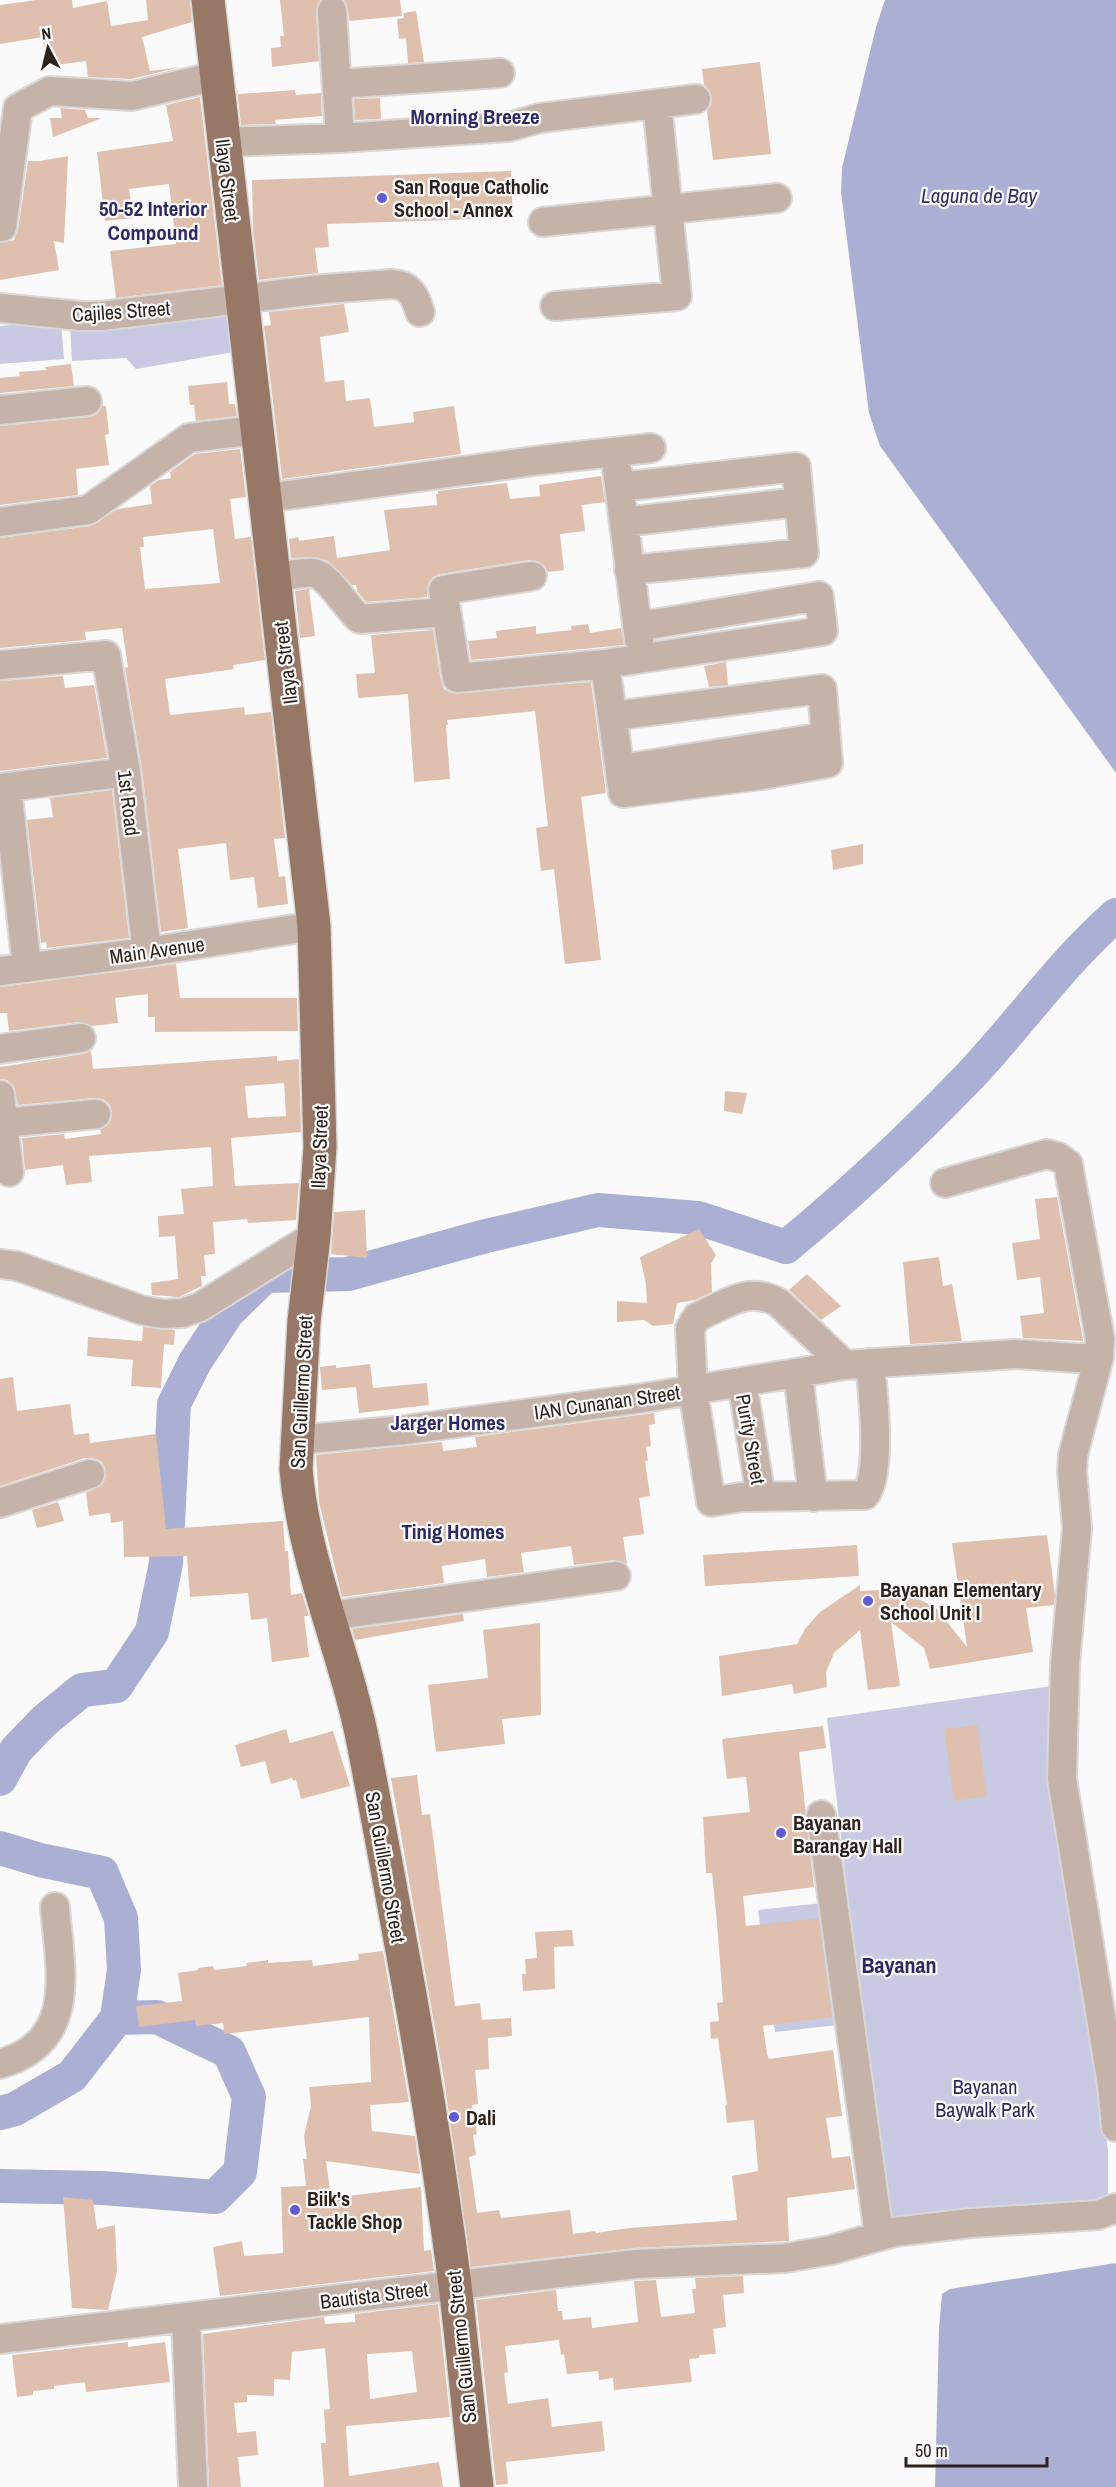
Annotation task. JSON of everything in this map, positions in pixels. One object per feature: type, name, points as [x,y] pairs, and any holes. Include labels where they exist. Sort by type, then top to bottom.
[{"type":"main road","name":"Ilaya Street","points":[[208,0],[314,926],[321,1124],[313,1244]]},
{"type":"main road","name":"San Guillermo Street","points":[[313,1244],[304,1321],[297,1440],[298,1494],[311,1556],[363,1743],[421,2066],[454,2284],[477,2487]]},
{"type":"street","points":[[332,11],[340,138]]},
{"type":"street","points":[[337,84],[500,73]]},
{"type":"street","points":[[2,227],[18,108],[50,91],[132,96],[216,76]]},
{"type":"street","points":[[223,142],[340,138],[508,127],[540,118],[696,99]]},
{"type":"street","points":[[555,306],[677,296],[657,104]]},
{"type":"street","points":[[543,222],[777,198]]},
{"type":"street","name":"Cajiles Street","points":[[0,308],[101,316],[324,289],[402,285],[416,297],[420,312]]},
{"type":"street","points":[[0,410],[87,401]]},
{"type":"street","points":[[0,522],[88,510],[189,438],[258,429]]},
{"type":"street","points":[[266,498],[541,460],[651,448]]},
{"type":"street","points":[[541,460],[556,471],[616,465],[641,658]]},
{"type":"street","points":[[620,487],[796,467],[804,553],[629,570]]},
{"type":"street","points":[[624,522],[799,502]]},
{"type":"street","points":[[275,577],[314,573],[323,575],[350,611],[360,619],[445,612]]},
{"type":"street","points":[[532,576],[443,590],[457,678],[605,664],[823,631],[822,606],[819,596],[654,624],[637,622]]},
{"type":"street","name":"1st Road","points":[[0,665],[106,655],[126,772],[147,952]]},
{"type":"street","points":[[605,664],[623,793],[762,775],[828,763],[822,689],[613,716]]},
{"type":"street","points":[[14,969],[4,787],[126,772]]},
{"type":"street","name":"Main Avenue","points":[[14,969],[147,952],[314,926]]},
{"type":"street","points":[[0,1049],[81,1038]]},
{"type":"street","points":[[0,1095],[9,1172]]},
{"type":"street","points":[[3,1124],[96,1114]]},
{"type":"street","points":[[945,1183],[1047,1154],[1058,1157],[1068,1164],[1100,1339],[1099,1357],[1073,1455],[1072,1471],[1077,1528],[1065,1664],[1062,1779],[1112,2085],[1116,2127]]},
{"type":"street","points":[[0,1264],[17,1266],[141,1310],[164,1314],[182,1313],[200,1307],[313,1244]]},
{"type":"street","points":[[749,1294],[767,1296],[857,1364],[874,1429],[872,1478],[868,1491],[865,1495],[856,1497],[761,1497],[713,1502],[708,1499],[693,1390],[690,1328],[692,1321],[749,1294]]},
{"type":"street","name":"IAN Cunanan Street","points":[[297,1440],[404,1430],[693,1390],[857,1364],[1015,1354],[1058,1358],[1099,1357]]},
{"type":"street","points":[[798,1373],[813,1497]]},
{"type":"street","name":"Purity Street","points":[[742,1382],[761,1497]]},
{"type":"street","points":[[0,1503],[90,1474]]},
{"type":"street","points":[[329,1616],[616,1576]]},
{"type":"street","points":[[821,1815],[879,2235]]},
{"type":"street","points":[[0,2064],[16,2059],[31,2049],[55,2022],[59,2008],[60,1986],[55,1907]]},
{"type":"street","name":"Bautista Street","points":[[0,2339],[186,2319],[454,2284],[636,2264],[785,2258],[831,2250],[879,2235],[971,2223],[1098,2215],[1116,2208]]},
{"type":"street","points":[[186,2319],[193,2487]]},
{"type":"green space","points":[[228,313],[234,352],[136,369],[126,358],[72,361],[70,325]]},
{"type":"green space","points":[[61,321],[64,359],[0,364],[0,326]]},
{"type":"green space","name":"Bayanan Baywalk Park","points":[[1052,1686],[1054,1780],[1108,2150],[1108,2204],[886,2219],[827,1718]]},
{"type":"green space","points":[[822,1903],[838,2025],[775,2032],[758,1910]]},
{"type":"water","name":"Laguna de Bay","points":[[885,0],[1116,0],[1116,773],[880,446],[869,413],[841,192],[842,168],[876,27]]},
{"type":"water","points":[[1116,2263],[1116,2487],[935,2487],[942,2294],[950,2289]]},
{"type":"building","points":[[36,0],[72,0],[73,8],[107,1],[111,26],[148,20],[146,0],[190,0],[192,22],[142,37],[150,71],[181,67],[131,79],[88,77],[86,61],[56,65],[45,51],[43,37],[0,44],[0,5]]},
{"type":"building","points":[[280,0],[320,0],[316,12],[319,61],[272,67],[271,48],[281,47],[280,36],[284,36]]},
{"type":"building","points":[[344,0],[400,0],[402,16],[349,21],[348,9]]},
{"type":"building","points":[[416,11],[424,62],[408,63],[406,38],[399,39],[397,19],[404,18],[403,13]]},
{"type":"building","points":[[760,62],[771,154],[713,160],[707,111],[712,98],[704,85],[702,69]]},
{"type":"building","points":[[236,80],[238,94],[295,90],[296,95],[321,93],[322,116],[275,120],[276,124],[241,125]]},
{"type":"building","points":[[200,97],[222,285],[116,298],[110,251],[176,244],[169,184],[129,189],[133,218],[105,221],[97,152],[173,141],[166,105]]},
{"type":"building","points":[[380,98],[381,119],[355,120],[354,99]]},
{"type":"building","points":[[60,108],[85,110],[88,118],[100,119],[53,137],[50,118],[62,118]]},
{"type":"building","points":[[68,156],[64,243],[54,241],[59,270],[0,280],[0,243],[14,240],[18,230],[28,161]]},
{"type":"building","name":"San Roque Catholic School - Annex","points":[[511,171],[513,218],[327,224],[329,247],[315,248],[318,273],[259,280],[253,231],[252,180]]},
{"type":"building","points":[[344,304],[349,332],[320,337],[325,382],[344,380],[346,401],[370,398],[374,427],[414,422],[413,412],[454,406],[461,454],[282,479],[264,326],[271,325],[269,312]]},
{"type":"building","points":[[71,364],[74,386],[0,393],[0,378],[20,376],[19,372],[46,370],[45,367]]},
{"type":"building","points":[[227,382],[229,404],[235,404],[237,416],[196,421],[194,405],[190,405],[188,386]]},
{"type":"building","points":[[102,406],[106,406],[109,434],[105,435],[109,465],[76,469],[78,495],[0,505],[0,426],[89,417],[97,414]]},
{"type":"building","points":[[240,449],[246,497],[230,499],[235,539],[251,537],[265,660],[233,665],[234,669],[165,679],[170,715],[244,707],[245,715],[271,712],[285,838],[274,839],[279,877],[285,876],[288,904],[258,908],[254,877],[230,880],[226,843],[178,849],[188,928],[161,932],[142,770],[125,668],[128,667],[122,628],[85,632],[86,640],[0,648],[0,538],[90,526],[118,509],[152,504],[150,486],[159,480],[171,478],[170,472],[195,454]],"holes":[[[213,529],[220,583],[145,589],[140,547],[144,547],[143,537]]]},
{"type":"building","points":[[601,476],[605,502],[582,505],[585,531],[560,534],[564,570],[548,572],[538,561],[529,560],[440,574],[433,577],[428,584],[427,597],[366,602],[357,591],[356,585],[352,585],[328,561],[314,557],[291,558],[289,539],[298,537],[299,541],[334,536],[337,558],[390,550],[384,510],[437,505],[438,491],[507,483],[510,499],[540,496],[539,485]]},
{"type":"building","points":[[309,589],[312,590],[309,590],[315,636],[300,638],[295,591]]},
{"type":"building","points":[[588,624],[590,633],[621,628],[624,645],[471,660],[468,641],[497,638],[496,631],[536,626],[536,634],[572,630],[571,626]]},
{"type":"building","points":[[433,630],[441,681],[444,689],[451,693],[591,682],[606,793],[581,797],[601,960],[565,964],[554,869],[541,871],[536,828],[548,826],[535,711],[447,720],[450,779],[414,782],[408,694],[358,698],[356,674],[375,673],[371,635]]},
{"type":"building","points":[[726,662],[728,685],[709,687],[704,666]]},
{"type":"building","points":[[63,676],[65,688],[94,685],[107,758],[0,771],[0,681]]},
{"type":"building","points":[[112,790],[129,938],[47,948],[46,942],[41,943],[27,820],[53,817],[50,798]]},
{"type":"building","points":[[863,844],[863,864],[833,870],[831,850]]},
{"type":"building","points":[[176,964],[180,998],[297,998],[298,1031],[155,1032],[155,1017],[148,1017],[148,994],[115,998],[118,1023],[92,1026],[79,1022],[9,1031],[7,1013],[0,1013],[0,987]]},
{"type":"building","points":[[91,1051],[93,1069],[277,1056],[277,1061],[299,1059],[301,1132],[231,1138],[235,1186],[299,1183],[296,1220],[248,1223],[247,1219],[213,1222],[215,1254],[204,1255],[206,1276],[201,1276],[202,1286],[179,1297],[152,1295],[151,1283],[178,1279],[175,1236],[159,1237],[158,1216],[184,1214],[181,1189],[213,1186],[211,1147],[89,1156],[92,1182],[66,1185],[63,1165],[25,1170],[22,1138],[64,1134],[65,1139],[101,1134],[100,1129],[106,1127],[111,1120],[112,1113],[110,1105],[103,1099],[94,1098],[18,1105],[14,1086],[7,1080],[0,1079],[0,1067]],"holes":[[[284,1083],[286,1116],[248,1118],[245,1086]]]},
{"type":"building","points":[[725,1091],[747,1093],[742,1114],[724,1111]]},
{"type":"building","points":[[1057,1197],[1083,1341],[1023,1338],[1020,1316],[1044,1313],[1040,1277],[1017,1280],[1012,1243],[1040,1239],[1035,1199]]},
{"type":"building","points":[[365,1210],[367,1258],[331,1254],[334,1212]]},
{"type":"building","points":[[699,1229],[716,1255],[711,1264],[712,1292],[695,1300],[677,1303],[673,1324],[653,1326],[644,1320],[617,1322],[617,1301],[647,1303],[646,1284],[640,1257]]},
{"type":"building","points":[[939,1257],[943,1286],[952,1284],[962,1341],[910,1344],[903,1262]]},
{"type":"building","points":[[807,1274],[841,1306],[821,1320],[789,1290]]},
{"type":"building","points":[[143,1327],[175,1330],[174,1345],[164,1344],[161,1388],[131,1386],[133,1360],[87,1356],[88,1337],[142,1341]]},
{"type":"building","points":[[370,1364],[373,1388],[427,1383],[429,1405],[359,1413],[356,1387],[322,1390],[320,1367],[336,1365],[336,1368]]},
{"type":"building","points":[[13,1377],[17,1411],[70,1404],[74,1435],[89,1433],[90,1443],[156,1434],[166,1529],[283,1521],[291,1595],[302,1593],[309,1616],[304,1616],[309,1657],[272,1662],[267,1618],[251,1620],[248,1593],[190,1597],[187,1556],[124,1557],[123,1521],[111,1523],[110,1513],[89,1516],[86,1493],[102,1485],[106,1477],[101,1461],[85,1458],[0,1486],[0,1379]]},
{"type":"building","points":[[654,1413],[655,1424],[649,1425],[651,1446],[646,1447],[648,1461],[645,1461],[650,1496],[639,1498],[644,1534],[623,1537],[627,1564],[614,1560],[574,1565],[571,1546],[521,1553],[524,1572],[487,1577],[485,1559],[442,1566],[444,1583],[342,1597],[319,1502],[316,1455],[442,1442],[443,1451],[477,1447],[475,1437]]},
{"type":"building","points":[[58,1502],[64,1521],[37,1528],[32,1510]]},
{"type":"building","points":[[1047,1535],[1055,1595],[1054,1605],[1026,1608],[1033,1652],[930,1669],[924,1648],[891,1622],[900,1686],[868,1690],[860,1630],[834,1653],[826,1672],[827,1687],[794,1694],[792,1684],[722,1696],[719,1656],[797,1644],[805,1629],[820,1612],[860,1585],[860,1591],[899,1589],[936,1608],[967,1647],[952,1543]]},
{"type":"building","points":[[857,1545],[859,1576],[705,1586],[703,1555]]},
{"type":"building","points":[[463,1614],[464,1621],[355,1640],[352,1629]]},
{"type":"building","points":[[540,1623],[541,1715],[502,1719],[505,1744],[436,1752],[428,1685],[488,1678],[483,1630]]},
{"type":"building","points":[[977,1725],[987,1796],[954,1801],[944,1729]]},
{"type":"building","points":[[823,1726],[826,1748],[799,1752],[814,1887],[743,1896],[746,1926],[819,1918],[832,2017],[763,2026],[769,2059],[833,2050],[842,2116],[826,2118],[832,2158],[850,2156],[855,2189],[787,2198],[789,2241],[634,2248],[471,2267],[444,2080],[391,1778],[417,1775],[422,1815],[430,1814],[455,2006],[480,2003],[482,2020],[511,2018],[512,2036],[488,2038],[489,2069],[475,2070],[478,2104],[472,2105],[477,2134],[473,2135],[476,2155],[469,2157],[477,2213],[499,2210],[501,2218],[570,2210],[573,2234],[737,2220],[732,2176],[758,2171],[754,2120],[727,2123],[725,2105],[727,2105],[718,2038],[711,2039],[710,2022],[719,2021],[717,2003],[723,2002],[712,1873],[706,1873],[703,1817],[750,1812],[746,1777],[727,1779],[722,1739]]},
{"type":"building","points":[[286,1729],[290,1743],[333,1731],[350,1786],[301,1799],[296,1780],[293,1781],[292,1778],[271,1784],[265,1761],[241,1767],[235,1745]]},
{"type":"building","points":[[572,1930],[574,1946],[554,1947],[555,1989],[523,1991],[522,1974],[526,1974],[525,1959],[537,1958],[535,1932]]},
{"type":"building","points":[[383,1951],[409,2102],[370,2105],[372,2131],[415,2136],[420,2174],[326,2161],[331,2198],[421,2187],[424,2251],[431,2250],[434,2271],[220,2296],[213,2247],[242,2241],[244,2256],[283,2253],[281,2187],[306,2186],[303,2159],[307,2159],[304,2136],[311,2106],[309,2087],[371,2082],[369,2017],[224,2034],[223,2023],[196,2026],[195,2020],[139,2027],[136,2006],[182,2001],[178,1973],[198,1970],[198,1968],[213,1966],[214,1970],[247,1966],[246,1963],[268,1960],[268,1963],[312,1960],[313,1966],[359,1960],[358,1954]]},
{"type":"building","points":[[63,2197],[93,2200],[97,2229],[115,2225],[117,2271],[108,2310],[72,2308]]},
{"type":"building","points":[[743,2276],[744,2293],[723,2295],[726,2327],[713,2329],[716,2354],[699,2355],[699,2358],[689,2359],[692,2382],[614,2390],[613,2378],[599,2380],[598,2371],[567,2374],[559,2340],[505,2346],[508,2372],[504,2373],[508,2404],[548,2398],[552,2427],[602,2421],[605,2451],[506,2462],[508,2484],[496,2485],[476,2300],[556,2290],[558,2311],[562,2311],[563,2320],[591,2317],[592,2328],[638,2322],[634,2281],[656,2280],[661,2317],[695,2313],[692,2289],[696,2289],[695,2278]]},
{"type":"building","points":[[438,2304],[450,2417],[346,2426],[349,2476],[439,2462],[443,2487],[324,2487],[321,2443],[326,2443],[324,2410],[330,2409],[325,2348],[292,2352],[290,2380],[274,2379],[274,2396],[247,2395],[247,2402],[234,2403],[237,2433],[256,2431],[258,2455],[238,2457],[241,2487],[209,2487],[203,2334],[324,2317],[325,2324],[355,2322],[355,2314]],"holes":[[[412,2351],[417,2392],[370,2399],[367,2354]]]},
{"type":"building","points":[[128,2342],[128,2347],[165,2342],[170,2382],[86,2392],[85,2382],[54,2386],[54,2389],[33,2391],[33,2395],[17,2397],[12,2355]]},
{"type":"waterway","points":[[0,1779],[16,1750],[44,1721],[82,1690],[116,1686],[152,1632],[166,1563],[174,1404],[195,1362],[228,1312],[265,1276],[348,1274],[486,1236],[598,1210],[698,1218],[786,1247],[856,1187],[944,1102],[985,1059],[1076,954],[1116,915]]},
{"type":"waterway","points":[[0,1848],[40,1860],[102,1873],[121,1918],[124,1970],[117,2018],[72,2076],[15,2109],[0,2113]]},
{"type":"waterway","points":[[0,2186],[103,2188],[215,2197],[240,2172],[249,2097],[229,2052],[157,2017],[117,2018]]},
{"type":"place","name":"San Roque Catholic School - Annex","points":[[382,198]]},
{"type":"place","name":"Bayanan Elementary School Unit I","points":[[868,1601]]},
{"type":"place","name":"Bayanan Barangay Hall","points":[[781,1833]]},
{"type":"place","name":"Dali","points":[[454,2117]]},
{"type":"place","name":"Biik's Tackle Shop","points":[[295,2210]]},
{"type":"district","name":"Morning Breeze","points":[[475,116]]},
{"type":"district","name":"50-52 Interior Compound","points":[[153,220]]},
{"type":"district","name":"Jarger Homes","points":[[448,1422]]},
{"type":"district","name":"Tinig Homes","points":[[453,1531]]},
{"type":"district","name":"Bayanan","points":[[899,1965]]}]
